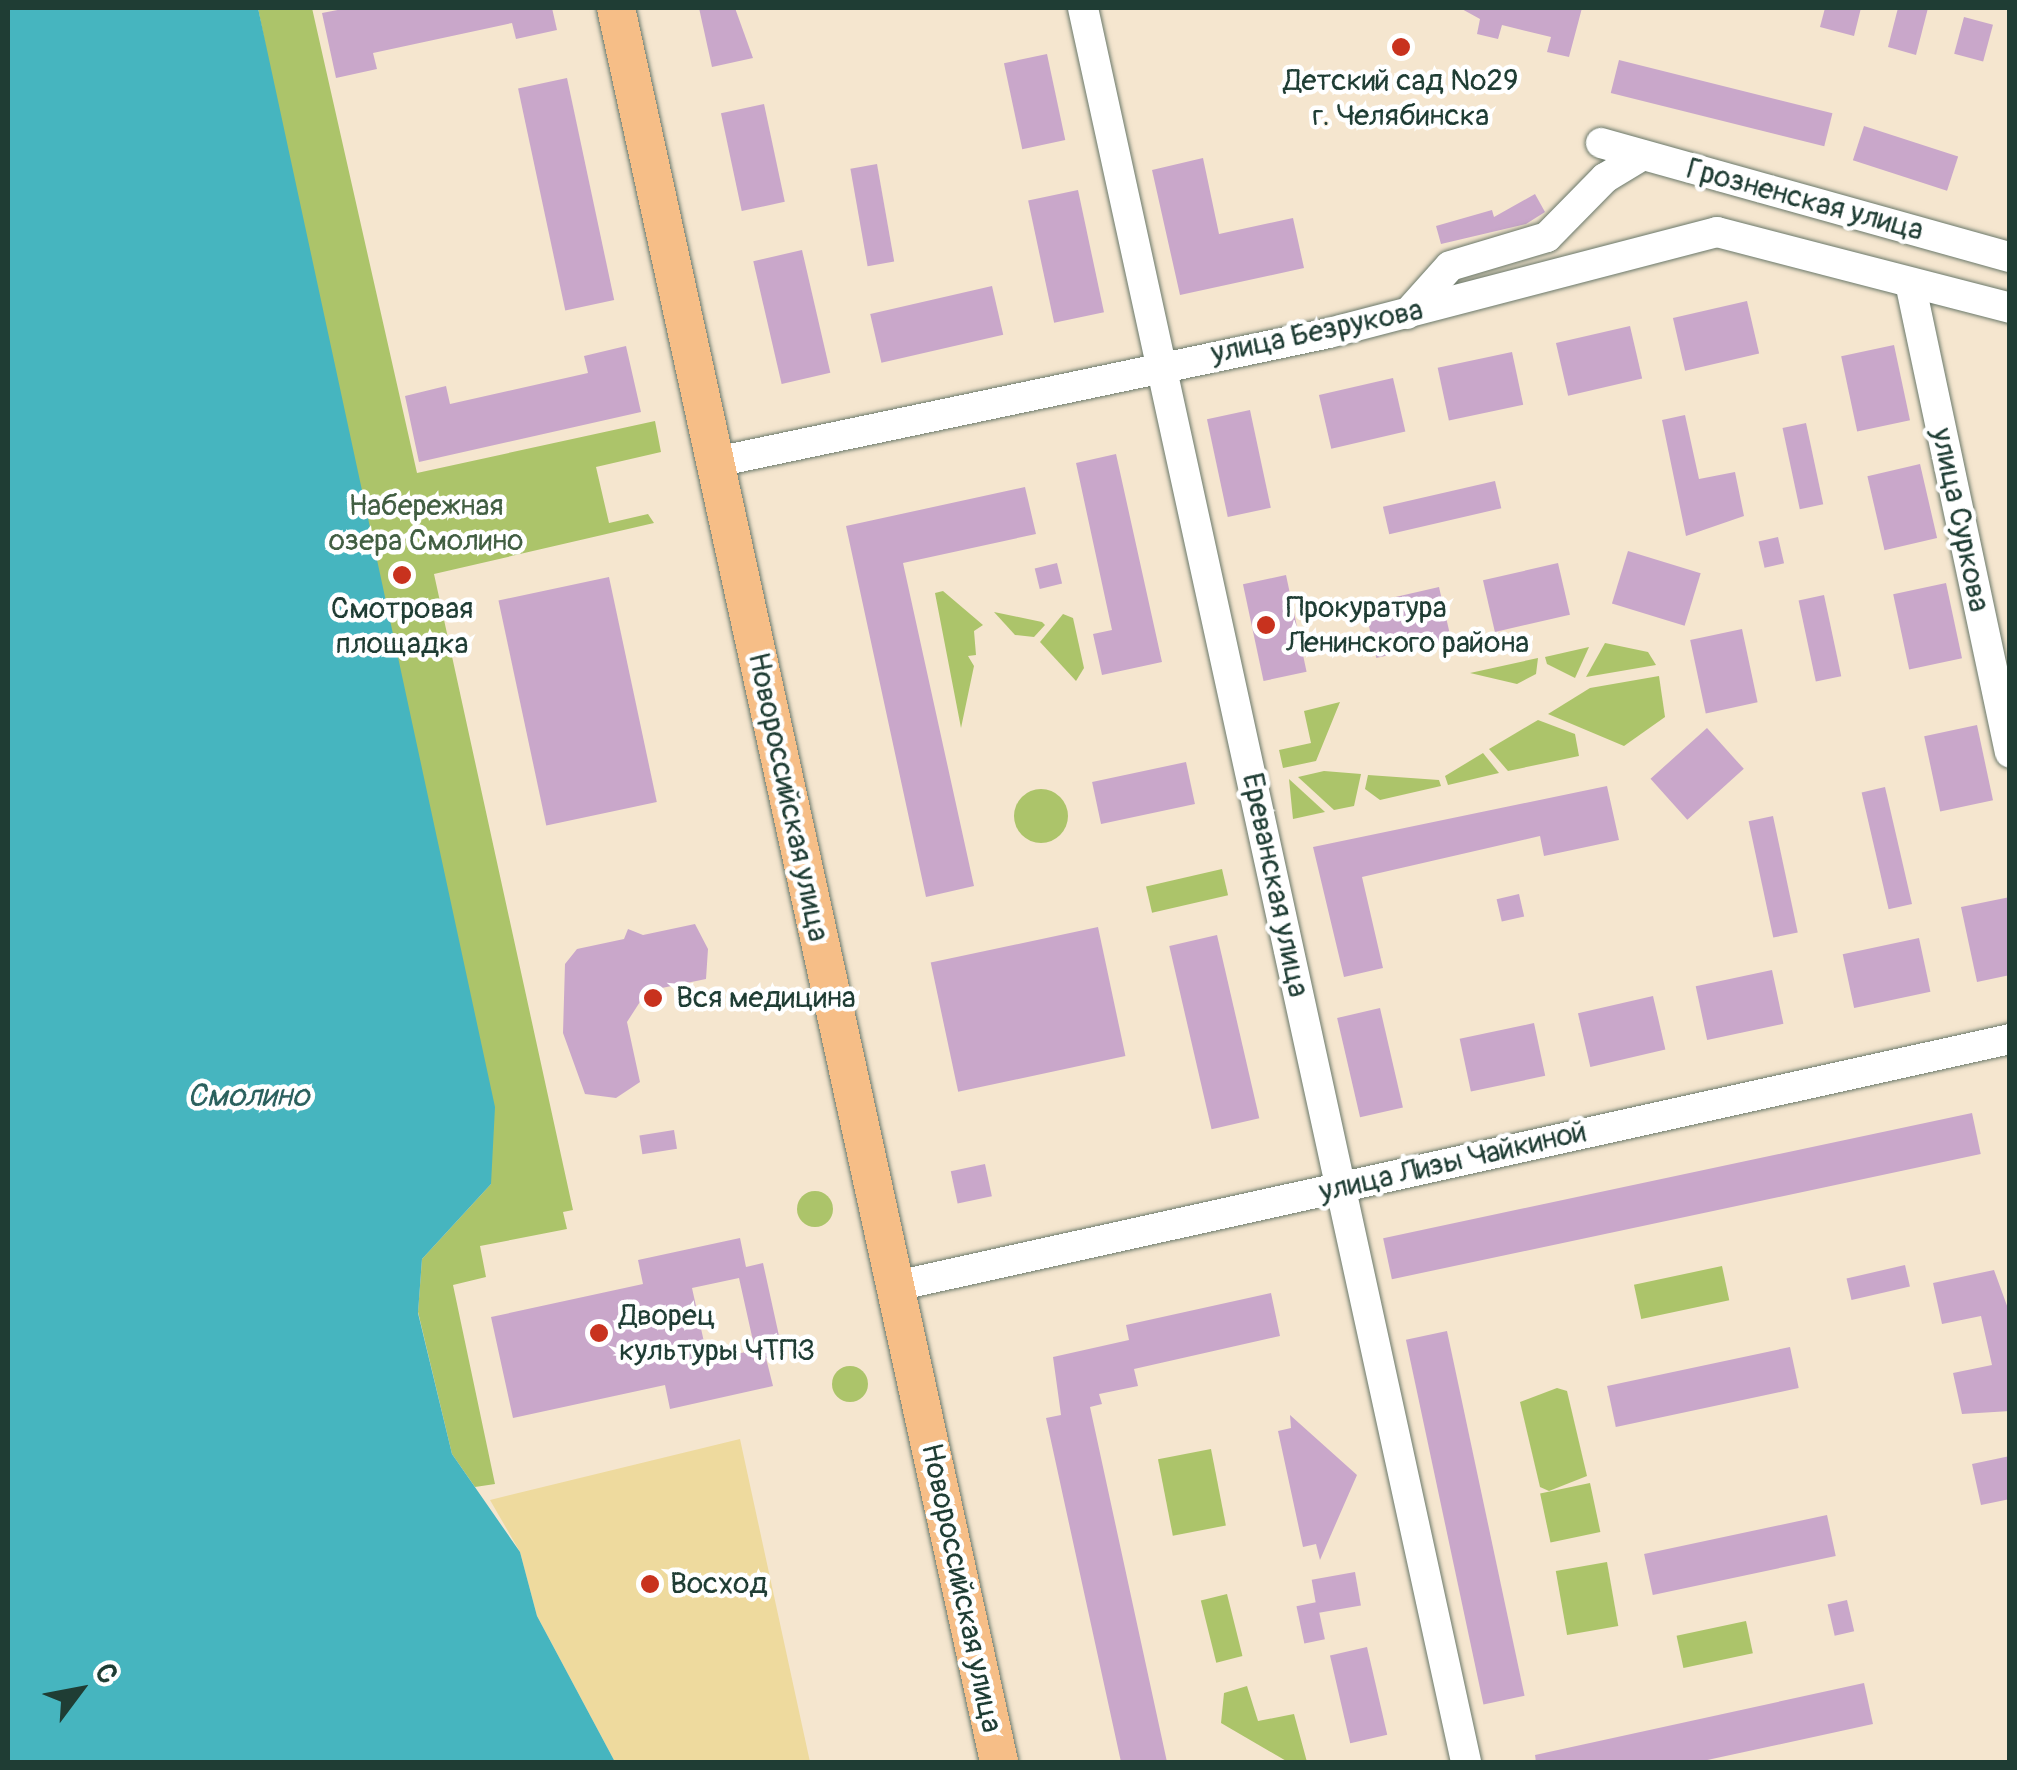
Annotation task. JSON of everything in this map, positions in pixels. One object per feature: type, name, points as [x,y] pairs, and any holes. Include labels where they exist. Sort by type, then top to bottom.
[{"type":"main road","name":"Новороссийская улица","points":[[616,8],[999,1762]]},
{"type":"street","name":"Ереванская улица","points":[[1083,8],[1466,1762]]},
{"type":"street","name":"Грозненская улица","points":[[1601,143],[2010,257]]},
{"type":"street","points":[[1407,314],[1450,266],[1547,237],[1605,178],[1643,155]]},
{"type":"street","name":"улица Безрукова","points":[[716,462],[1407,314],[1717,232],[1911,287],[2010,308]]},
{"type":"street","name":"улица Суркова","points":[[1911,287],[2010,754]]},
{"type":"street","name":"улица Лизы Чайкиной","points":[[896,1286],[2010,1039]]},
{"type":"green space","name":"Набережная озера Смолино","points":[[258,8],[312,8],[417,473],[655,421],[661,452],[596,467],[609,523],[648,514],[654,523],[434,574],[573,1210],[563,1212],[567,1229],[480,1246],[486,1277],[453,1285],[495,1484],[475,1487],[452,1454],[418,1312],[422,1259],[491,1184]]},
{"type":"green space","points":[[943,591],[983,625],[974,631],[976,655],[968,656],[974,666],[961,728],[935,593]]},
{"type":"green space","points":[[994,612],[1045,625],[1034,637],[1015,635]]},
{"type":"green space","points":[[1063,614],[1073,618],[1084,668],[1076,681],[1040,642]]},
{"type":"green space","points":[[1605,643],[1648,652],[1656,665],[1586,677]]},
{"type":"green space","points":[[1589,647],[1575,678],[1547,664],[1545,657]]},
{"type":"green space","points":[[1538,658],[1536,674],[1517,684],[1470,673]]},
{"type":"green space","points":[[1659,676],[1665,717],[1624,746],[1548,714],[1590,688]]},
{"type":"green space","points":[[1340,702],[1316,761],[1283,768],[1279,750],[1311,743],[1304,711]]},
{"type":"green space","points":[[1538,720],[1575,734],[1579,756],[1508,771],[1489,749]]},
{"type":"green space","points":[[1483,753],[1499,773],[1448,785],[1445,776]]},
{"type":"green space","points":[[1324,771],[1361,774],[1354,806],[1334,810],[1298,777]]},
{"type":"green space","points":[[1368,775],[1439,780],[1441,786],[1380,800],[1365,789]]},
{"type":"green space","points":[[1289,779],[1325,812],[1293,819]]},
{"type":"green space","points":[[1041,789],[1060,797],[1068,816],[1060,835],[1041,843],[1022,835],[1014,816],[1022,797]]},
{"type":"green space","points":[[1222,869],[1228,895],[1152,913],[1146,887]]},
{"type":"green space","points":[[815,1191],[828,1196],[833,1209],[828,1222],[815,1227],[802,1222],[797,1209],[802,1196]]},
{"type":"green space","points":[[1722,1266],[1729,1300],[1641,1319],[1634,1285]]},
{"type":"green space","points":[[850,1366],[863,1371],[868,1384],[863,1397],[850,1402],[837,1397],[832,1384],[837,1371]]},
{"type":"green space","points":[[1557,1388],[1567,1391],[1587,1476],[1549,1491],[1540,1487],[1520,1402]]},
{"type":"green space","points":[[1211,1449],[1226,1526],[1173,1536],[1158,1459]]},
{"type":"green space","points":[[1590,1483],[1600,1532],[1551,1543],[1540,1494]]},
{"type":"green space","points":[[1607,1562],[1618,1626],[1567,1635],[1556,1571]]},
{"type":"green space","points":[[1227,1594],[1242,1656],[1216,1663],[1201,1601]]},
{"type":"green space","points":[[1746,1621],[1753,1653],[1683,1668],[1677,1636]]},
{"type":"green space","points":[[1247,1686],[1258,1721],[1294,1714],[1307,1762],[1288,1762],[1221,1723],[1224,1693]]},
{"type":"sand","name":"Восход","points":[[740,1439],[810,1762],[615,1762],[537,1616],[520,1552],[490,1500]]},
{"type":"water","name":"Смолино","points":[[8,8],[258,8],[495,1107],[491,1184],[422,1259],[418,1313],[452,1454],[520,1552],[537,1616],[615,1762],[8,1762]]},
{"type":"building","points":[[348,8],[552,8],[557,30],[516,39],[512,23],[373,53],[377,69],[336,78],[322,13]]},
{"type":"building","points":[[699,8],[735,8],[753,58],[712,67]]},
{"type":"building","points":[[1460,8],[1582,8],[1569,57],[1547,52],[1551,37],[1502,25],[1498,39],[1477,34],[1480,19]]},
{"type":"building","points":[[1825,8],[1861,8],[1854,36],[1820,27]]},
{"type":"building","points":[[1898,8],[1928,8],[1916,55],[1888,47]]},
{"type":"building","points":[[1964,17],[1993,25],[1983,61],[1954,54]]},
{"type":"building","points":[[1047,54],[1065,140],[1022,149],[1004,63]]},
{"type":"building","points":[[1619,60],[1832,113],[1824,146],[1611,93]]},
{"type":"building","points":[[567,78],[614,300],[565,310],[518,88]]},
{"type":"building","points":[[764,104],[785,202],[742,211],[721,113]]},
{"type":"building","points":[[1864,126],[1958,157],[1947,191],[1853,160]]},
{"type":"building","points":[[1203,158],[1219,234],[1293,218],[1304,268],[1180,295],[1152,170]]},
{"type":"building","points":[[877,164],[894,261],[868,266],[850,169]]},
{"type":"building","points":[[1078,190],[1104,312],[1054,323],[1028,201]]},
{"type":"building","points":[[1535,194],[1545,212],[1526,224],[1441,244],[1436,226],[1492,210],[1494,217]]},
{"type":"building","points":[[802,250],[830,373],[782,384],[753,261]]},
{"type":"building","points":[[992,286],[1003,335],[881,363],[870,314]]},
{"type":"building","points":[[1747,301],[1759,354],[1685,371],[1673,318]]},
{"type":"building","points":[[1630,326],[1642,379],[1568,396],[1556,343]]},
{"type":"building","points":[[1894,345],[1910,420],[1857,432],[1841,356]]},
{"type":"building","points":[[626,346],[641,412],[419,462],[405,396],[446,386],[450,404],[588,373],[584,356]]},
{"type":"building","points":[[1512,352],[1523,405],[1449,421],[1438,368]]},
{"type":"building","points":[[1393,378],[1405,432],[1331,449],[1319,395]]},
{"type":"building","points":[[1250,410],[1271,508],[1228,517],[1207,419]]},
{"type":"building","points":[[1685,415],[1699,479],[1735,472],[1744,516],[1686,536],[1662,420]]},
{"type":"building","points":[[1806,423],[1823,504],[1800,509],[1783,428]]},
{"type":"building","points":[[1116,454],[1162,662],[1102,675],[1093,634],[1112,630],[1076,463]]},
{"type":"building","points":[[1920,464],[1937,538],[1884,550],[1867,476]]},
{"type":"building","points":[[1495,481],[1501,508],[1389,534],[1383,507]]},
{"type":"building","points":[[1025,487],[1036,534],[903,563],[974,886],[926,897],[846,526]]},
{"type":"building","points":[[1778,537],[1784,563],[1765,568],[1759,541]]},
{"type":"building","points":[[1628,551],[1701,573],[1685,626],[1612,604]]},
{"type":"building","points":[[1057,563],[1062,583],[1040,589],[1035,569]]},
{"type":"building","points":[[1558,563],[1570,615],[1495,632],[1483,580]]},
{"type":"building","points":[[1286,575],[1307,672],[1264,681],[1243,584]]},
{"type":"building","points":[[609,577],[657,802],[546,825],[498,600]]},
{"type":"building","points":[[1946,583],[1962,658],[1909,670],[1893,594]]},
{"type":"building","points":[[1439,587],[1451,641],[1376,658],[1364,604]]},
{"type":"building","points":[[1824,595],[1841,676],[1816,682],[1799,600]]},
{"type":"building","points":[[1742,629],[1758,702],[1706,713],[1690,640]]},
{"type":"building","points":[[1977,725],[1993,800],[1940,812],[1924,736]]},
{"type":"building","points":[[1707,728],[1744,769],[1687,820],[1651,779]]},
{"type":"building","points":[[1186,762],[1195,804],[1101,824],[1092,782]]},
{"type":"building","points":[[1607,786],[1619,840],[1544,856],[1540,836],[1362,877],[1383,968],[1344,977],[1313,847]]},
{"type":"building","points":[[1885,787],[1912,904],[1889,909],[1862,792]]},
{"type":"building","points":[[1773,816],[1798,932],[1773,938],[1749,821]]},
{"type":"building","points":[[1519,894],[1524,916],[1502,922],[1497,899]]},
{"type":"building","points":[[2010,897],[2010,975],[1977,982],[1961,907]]},
{"type":"building","points":[[695,924],[708,949],[706,979],[647,991],[627,1022],[640,1082],[616,1098],[585,1094],[563,1033],[565,964],[577,949],[624,939],[628,929],[643,935]]},
{"type":"building","points":[[1098,927],[1125,1056],[958,1092],[931,963]]},
{"type":"building","points":[[1217,935],[1259,1118],[1212,1129],[1169,946]]},
{"type":"building","points":[[1919,938],[1930,992],[1854,1008],[1843,954]]},
{"type":"building","points":[[1772,970],[1783,1024],[1707,1040],[1696,986]]},
{"type":"building","points":[[1653,996],[1665,1050],[1590,1067],[1578,1013]]},
{"type":"building","points":[[1380,1008],[1403,1107],[1360,1117],[1337,1018]]},
{"type":"building","points":[[1534,1023],[1545,1076],[1471,1092],[1460,1039]]},
{"type":"building","points":[[1972,1113],[1981,1154],[1392,1279],[1383,1238]]},
{"type":"building","points":[[674,1130],[677,1149],[642,1154],[639,1135]]},
{"type":"building","points":[[985,1164],[992,1196],[958,1204],[951,1171]]},
{"type":"building","name":"Дворец культуры ЧТПЗ","points":[[740,1238],[746,1267],[763,1263],[783,1354],[766,1358],[773,1386],[670,1409],[665,1385],[513,1418],[491,1317],[643,1284],[638,1260]],"holes":[[[739,1278],[755,1350],[708,1360],[692,1288]]]},
{"type":"building","points":[[1905,1265],[1910,1286],[1851,1300],[1847,1278]]},
{"type":"building","points":[[1994,1270],[2010,1314],[2010,1411],[1962,1414],[1953,1373],[1992,1365],[1981,1316],[1942,1324],[1933,1283]]},
{"type":"building","points":[[1271,1293],[1280,1336],[1134,1369],[1138,1386],[1099,1394],[1102,1404],[1090,1407],[1167,1762],[1121,1762],[1046,1418],[1061,1415],[1053,1357],[1129,1340],[1126,1325]]},
{"type":"building","points":[[1447,1331],[1525,1696],[1483,1705],[1406,1340]]},
{"type":"building","points":[[1790,1347],[1799,1388],[1616,1427],[1607,1386]]},
{"type":"building","points":[[1290,1415],[1357,1475],[1320,1560],[1316,1544],[1303,1547],[1278,1431],[1291,1428]]},
{"type":"building","points":[[2010,1456],[2010,1499],[1981,1505],[1972,1464]]},
{"type":"building","points":[[1827,1515],[1836,1556],[1653,1595],[1644,1554]]},
{"type":"building","points":[[1355,1572],[1361,1605],[1318,1613],[1312,1580]]},
{"type":"building","points":[[1847,1600],[1854,1631],[1835,1636],[1828,1604]]},
{"type":"building","points":[[1317,1602],[1325,1639],[1304,1644],[1296,1606]]},
{"type":"building","points":[[1367,1647],[1387,1735],[1350,1743],[1330,1656]]},
{"type":"building","points":[[1864,1683],[1873,1724],[1698,1762],[1536,1762],[1535,1755]]},
{"type":"place","name":"Детский сад №29 г. Челябинска","points":[[1401,47]]},
{"type":"place","name":"Смотровая площадка","points":[[402,575]]},
{"type":"place","name":"Прокуратура Ленинского района","points":[[1266,625]]},
{"type":"place","name":"Вся медицина","points":[[653,998]]},
{"type":"place","name":"Дворец культуры ЧТПЗ","points":[[599,1333]]},
{"type":"place","name":"Восход","points":[[650,1584]]}]
